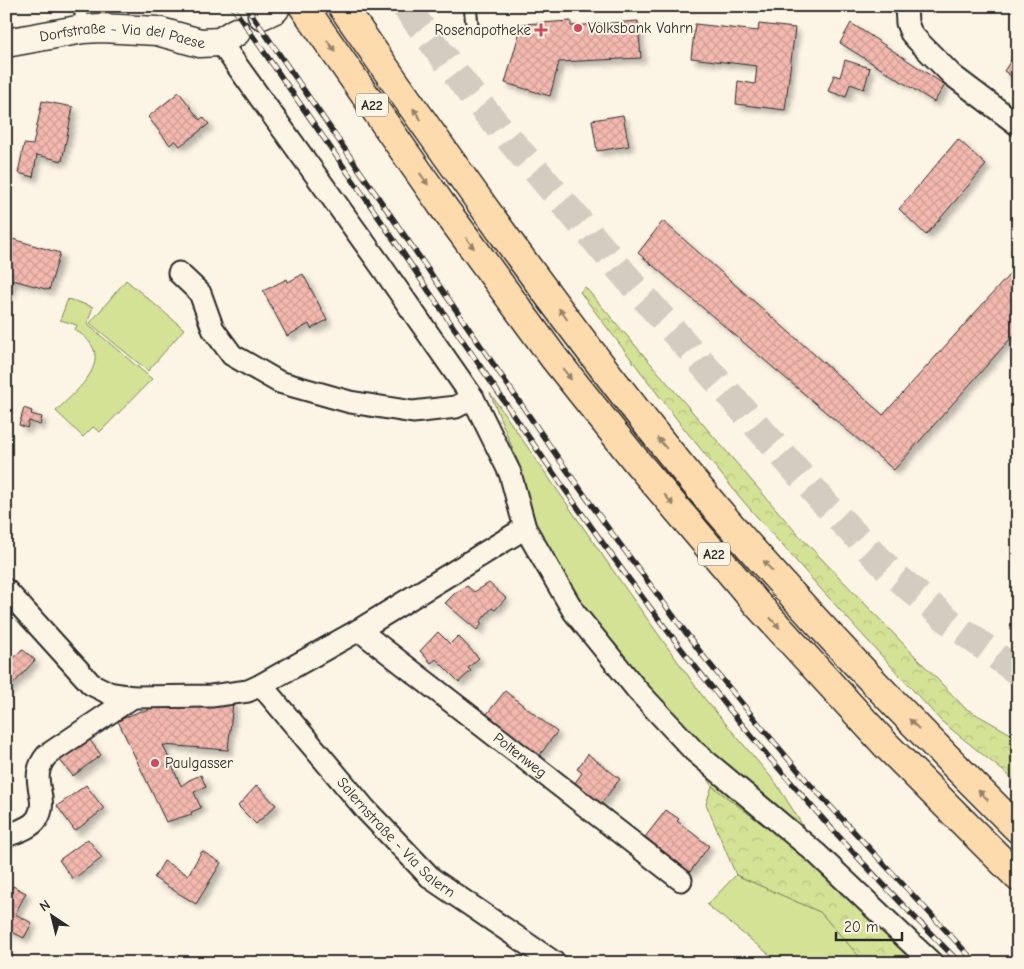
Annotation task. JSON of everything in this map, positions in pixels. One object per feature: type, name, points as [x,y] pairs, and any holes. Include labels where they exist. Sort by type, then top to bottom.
[{"type":"highway","name":"A22","points":[[303,6],[452,220],[554,358],[637,462],[757,604],[886,745],[1018,877]]},
{"type":"highway","name":"A22","points":[[342,6],[470,190],[579,336],[660,440],[797,600],[948,759],[1018,829]]},
{"type":"street","points":[[906,6],[906,23],[911,33],[919,42],[952,75],[1018,125]]},
{"type":"street","name":"Dorfstraße - Via del Paese","points":[[6,42],[82,17],[101,28],[156,31],[200,43],[228,37]]},
{"type":"street","points":[[228,37],[373,255],[473,398],[510,474],[525,528],[574,612],[638,691],[694,751],[817,854],[932,963]]},
{"type":"street","points":[[179,274],[200,293],[214,329],[232,355],[278,382],[350,402],[413,412],[456,407],[473,398]]},
{"type":"street","points":[[6,590],[91,684],[109,693],[132,697],[211,696],[248,691],[261,685],[359,630],[525,528]]},
{"type":"street","name":"Poltenweg","points":[[359,630],[681,880]]},
{"type":"street","points":[[91,684],[96,722]]},
{"type":"street","name":"Salernstraße - Via Salern","points":[[261,685],[366,810],[432,879],[556,963]]},
{"type":"street","points":[[6,836],[28,826],[37,819],[41,804],[37,778],[41,762],[48,755],[132,697]]},
{"type":"lane","points":[[470,6],[472,25]]},
{"type":"green space","points":[[126,280],[184,329],[148,371],[90,323]]},
{"type":"green space","points":[[585,287],[794,530],[965,708],[1018,738],[1018,783],[941,721],[743,501],[682,426],[580,292]]},
{"type":"green space","points":[[68,299],[93,307],[87,324],[152,379],[100,432],[93,427],[83,437],[56,411],[84,382],[91,372],[95,361],[94,351],[88,340],[75,330],[77,325],[60,320]]},
{"type":"green space","points":[[490,393],[704,698],[776,783],[838,882],[712,786],[694,751],[638,691],[525,528],[520,467]]},
{"type":"green space","points":[[712,786],[838,882],[923,963],[865,963],[820,912],[736,875],[706,804]]},
{"type":"green space","points":[[736,875],[820,912],[865,963],[780,963],[707,905]]},
{"type":"building","points":[[571,21],[571,26],[638,21],[641,58],[559,62],[550,96],[505,83],[522,24]]},
{"type":"building","points":[[851,23],[945,85],[934,102],[840,43]]},
{"type":"building","points":[[695,24],[758,31],[759,24],[795,28],[785,110],[736,104],[738,81],[755,84],[757,66],[691,58]]},
{"type":"building","points":[[1018,50],[1018,81],[1004,71]]},
{"type":"building","points":[[845,60],[870,68],[864,89],[850,84],[846,97],[828,91],[834,75],[840,77]]},
{"type":"building","points":[[179,92],[200,120],[203,117],[209,124],[180,146],[175,140],[170,145],[148,117]]},
{"type":"building","points":[[42,101],[73,107],[62,161],[37,155],[33,177],[18,173],[24,144],[33,145]]},
{"type":"building","points":[[623,115],[629,146],[597,151],[592,120]]},
{"type":"building","points":[[958,139],[986,165],[926,235],[899,209]]},
{"type":"building","points":[[663,221],[883,415],[1018,265],[1018,330],[894,470],[638,253]]},
{"type":"building","points":[[6,237],[60,253],[49,290],[6,278]]},
{"type":"building","points":[[303,274],[327,320],[311,329],[309,324],[287,336],[263,291],[287,279],[288,282]]},
{"type":"building","points":[[6,278],[13,280],[9,294],[6,294]]},
{"type":"building","points":[[24,408],[32,411],[31,414],[42,417],[40,425],[29,421],[27,428],[19,425]]},
{"type":"building","points":[[489,583],[506,598],[495,610],[492,608],[480,622],[482,624],[477,630],[445,603],[455,593],[467,586],[474,592]]},
{"type":"building","points":[[438,632],[450,644],[458,636],[479,658],[468,668],[471,671],[459,682],[436,659],[431,663],[420,651]]},
{"type":"building","points":[[22,649],[35,660],[6,692],[6,667]]},
{"type":"building","points":[[505,691],[557,732],[539,756],[486,715]]},
{"type":"building","name":"Paulgasser","points":[[233,702],[228,750],[163,745],[181,786],[201,775],[206,787],[194,792],[201,808],[191,812],[192,814],[166,822],[118,721],[140,711],[148,711],[148,707]]},
{"type":"building","points":[[87,736],[101,755],[73,776],[58,758]]},
{"type":"building","points":[[588,754],[620,779],[600,805],[574,784],[582,773],[577,769]]},
{"type":"building","points":[[86,785],[104,809],[75,831],[57,806]]},
{"type":"building","points":[[257,785],[276,805],[256,824],[238,806]]},
{"type":"building","points":[[666,810],[709,846],[690,872],[645,837]]},
{"type":"building","points":[[88,839],[102,858],[73,879],[59,860]]},
{"type":"building","points":[[202,851],[221,863],[196,904],[154,878],[164,861],[188,875]]},
{"type":"building","points":[[13,886],[26,893],[15,914],[32,923],[24,938],[6,929],[6,898]]},
{"type":"tunnel","points":[[405,6],[475,99],[641,294],[830,509],[892,573],[949,621],[1018,672]]},
{"type":"railway","points":[[232,6],[558,479],[659,619],[725,704],[789,781],[890,892],[960,963]]},
{"type":"railway","points":[[246,6],[561,462],[704,657],[807,781],[976,963]]},
{"type":"place","name":"Volksbank Vahrn","points":[[578,28]]},
{"type":"place","name":"Rosenapotheke","points":[[541,30]]},
{"type":"place","name":"Paulgasser","points":[[155,763]]}]
